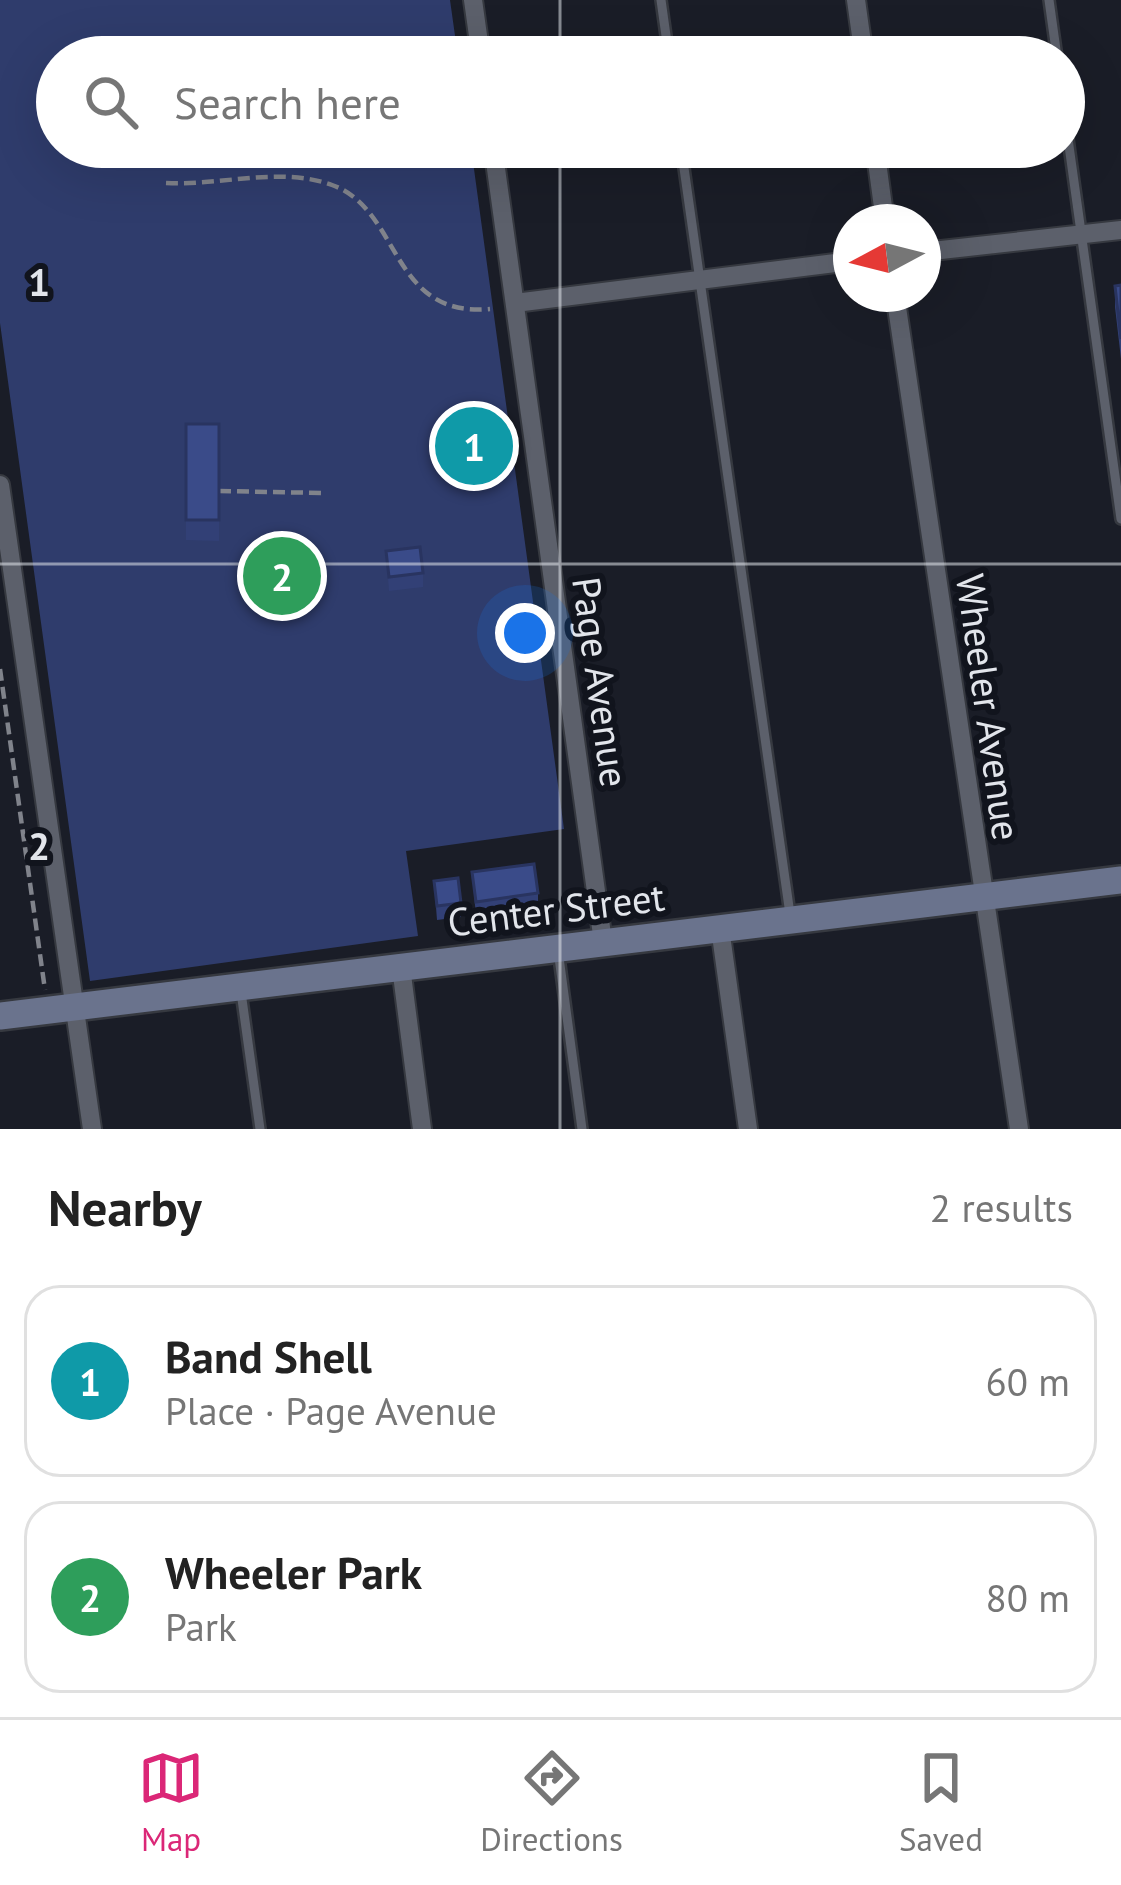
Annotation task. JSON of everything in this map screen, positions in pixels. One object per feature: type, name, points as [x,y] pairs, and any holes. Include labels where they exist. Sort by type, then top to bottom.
[{"type":"street","points":[[473,0],[478,36]]},
{"type":"street","points":[[856,0],[861,36]]},
{"type":"street","name":"Page Avenue","points":[[496,168],[603,941]]},
{"type":"street","points":[[878,168],[883,204]]},
{"type":"street","points":[[941,250],[1121,230]]},
{"type":"street","points":[[515,303],[833,263]]},
{"type":"street","name":"Wheeler Avenue","points":[[898,312],[1019,1129]]},
{"type":"street","points":[[0,484],[61,1009],[92,1129]]},
{"type":"street","name":"Center Street","points":[[0,1016],[1121,880]]},
{"type":"street","points":[[720,928],[748,1129]]},
{"type":"street","points":[[401,967],[422,1129]]},
{"type":"lane","points":[[662,0],[666,36]]},
{"type":"lane","points":[[1049,0],[1054,36]]},
{"type":"lane","points":[[684,168],[791,920]]},
{"type":"lane","points":[[1072,168],[1117,454],[1121,519]]},
{"type":"lane","points":[[1105,401],[1121,399]]},
{"type":"lane","points":[[557,947],[583,1129]]},
{"type":"lane","points":[[241,987],[260,1129]]},
{"type":"path","points":[[166,183],[215,184],[274,177],[335,185],[356,199],[422,289],[447,304],[490,309]]},
{"type":"path","points":[[219,491],[323,493]]},
{"type":"path","points":[[0,668],[61,1009]]},
{"type":"shaded area","points":[[0,0],[450,0],[455,36],[36,36],[36,168],[474,168],[564,829],[406,851],[418,936],[90,981],[0,323]]},
{"type":"building","points":[[1121,285],[1121,339],[1115,286]]},
{"type":"building","points":[[466,402],[484,415],[486,443],[472,459],[456,447],[464,437],[463,427],[452,418]]},
{"type":"building","points":[[186,424],[219,424],[219,520],[186,520]]},
{"type":"building","points":[[420,547],[423,573],[389,577],[386,551]]},
{"type":"building","points":[[534,864],[538,893],[476,902],[472,872]]},
{"type":"building","points":[[458,878],[461,903],[437,906],[434,881]]},
{"type":"place","name":"Band Shell","points":[[474,446]]},
{"type":"place","name":"Wheeler Park","points":[[282,576]]}]
